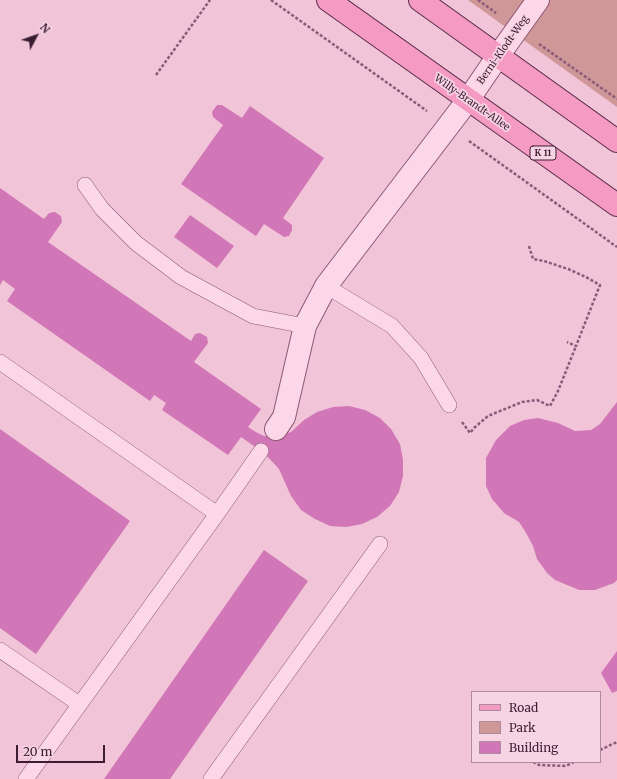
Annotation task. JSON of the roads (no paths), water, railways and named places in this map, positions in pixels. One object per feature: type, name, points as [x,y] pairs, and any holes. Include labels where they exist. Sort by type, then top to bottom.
[{"type":"main road","name":"Willy-Brandt-Allee","points":[[328,0],[617,206]]},
{"type":"main road","points":[[420,0],[617,141]]},
{"type":"street","name":"Berni-Klodt-Weg","points":[[273,433],[284,417],[305,326],[326,286],[468,100],[538,0]]},
{"type":"lane","points":[[85,185],[102,209],[136,243],[181,277],[253,316],[305,326]]},
{"type":"lane","points":[[326,286],[392,326],[421,358],[449,404]]},
{"type":"lane","points":[[0,362],[216,514]]},
{"type":"lane","points":[[26,779],[261,451]]},
{"type":"lane","points":[[211,779],[380,544]]},
{"type":"lane","points":[[0,650],[79,704]]}]
